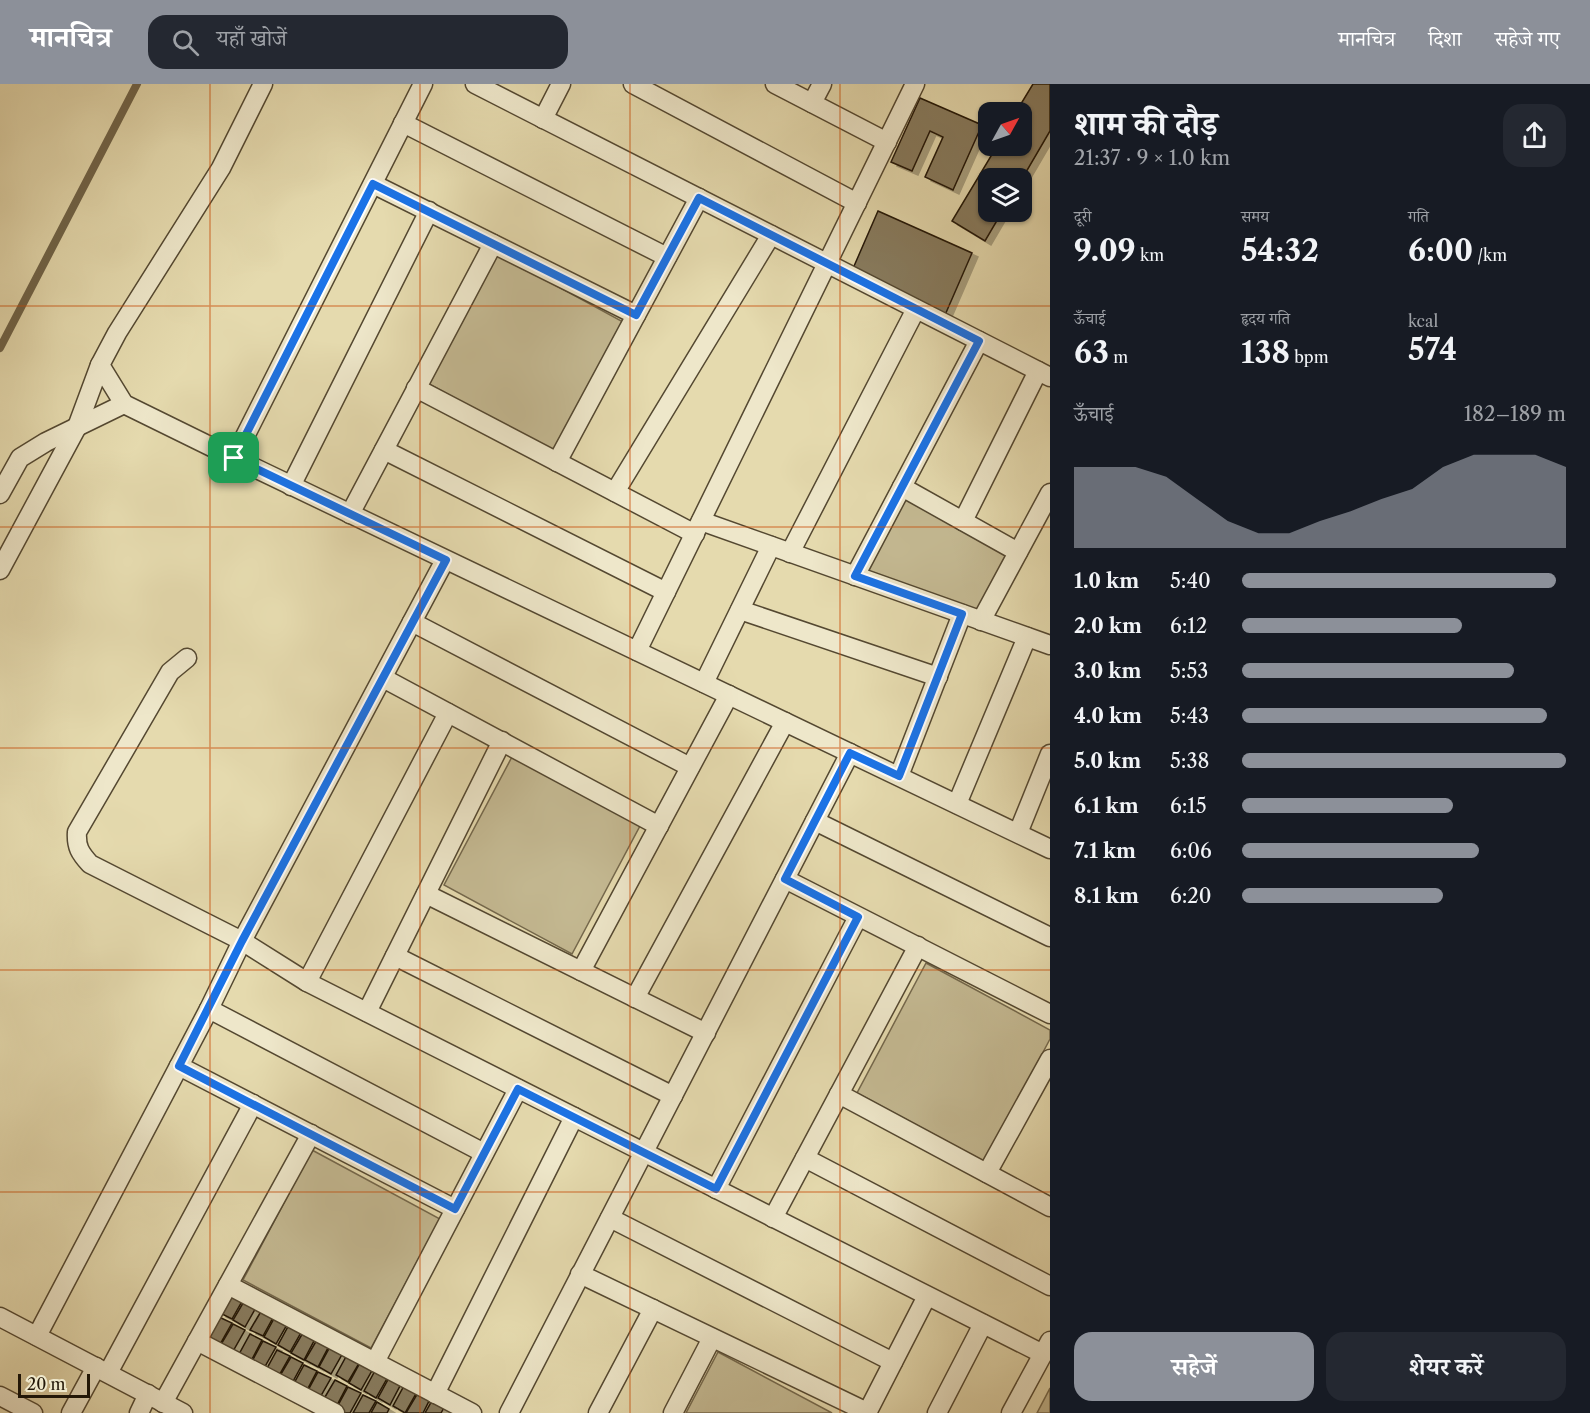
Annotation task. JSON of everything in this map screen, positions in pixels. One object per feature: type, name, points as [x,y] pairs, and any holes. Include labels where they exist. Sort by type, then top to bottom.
[{"type":"street","points":[[0,570],[77,427],[100,365],[117,333],[221,168],[263,84]]},
{"type":"street","points":[[234,458],[423,84]]},
{"type":"street","points":[[543,119],[561,84]]},
{"type":"street","points":[[633,84],[857,203]]},
{"type":"street","points":[[775,84],[887,142]]},
{"type":"street","points":[[812,103],[822,84]]},
{"type":"street","points":[[637,651],[915,84]]},
{"type":"street","points":[[486,86],[543,119],[1044,374],[963,521]]},
{"type":"street","points":[[403,123],[667,257]]},
{"type":"street","points":[[373,184],[636,315]]},
{"type":"street","points":[[557,462],[699,198]]},
{"type":"street","points":[[291,486],[429,212]]},
{"type":"street","points":[[615,492],[771,235]]},
{"type":"street","points":[[350,514],[493,244]]},
{"type":"street","points":[[790,553],[916,309]]},
{"type":"street","points":[[855,576],[979,341]]},
{"type":"street","points":[[100,365],[124,404],[1050,849]]},
{"type":"street","points":[[416,388],[615,492],[698,528],[771,546],[1050,645]]},
{"type":"street","points":[[0,494],[20,458],[46,442],[124,404]]},
{"type":"street","points":[[384,450],[666,592]]},
{"type":"street","points":[[902,487],[1018,552]]},
{"type":"street","points":[[981,621],[1050,493]]},
{"type":"street","points":[[704,683],[771,546]]},
{"type":"street","points":[[37,1336],[209,1009],[242,941],[446,560]]},
{"type":"street","points":[[740,610],[938,677]]},
{"type":"street","points":[[899,776],[962,614]]},
{"type":"street","points":[[412,622],[690,767]]},
{"type":"street","points":[[957,804],[1027,637]]},
{"type":"street","points":[[187,658],[170,672],[77,832],[76,843],[90,864],[242,941],[307,982],[927,1296],[983,1324],[1046,1347],[1011,1413]]},
{"type":"street","points":[[383,678],[659,826]]},
{"type":"street","points":[[581,971],[729,695]]},
{"type":"street","points":[[307,982],[448,713]]},
{"type":"street","points":[[635,998],[785,722]]},
{"type":"street","points":[[367,1012],[501,741]]},
{"type":"street","points":[[509,1413],[850,753]]},
{"type":"street","points":[[1017,833],[1050,754]]},
{"type":"street","points":[[815,821],[1050,937]]},
{"type":"street","points":[[785,879],[1050,1014]]},
{"type":"street","points":[[426,894],[706,1033]]},
{"type":"street","points":[[716,1189],[858,917]]},
{"type":"street","points":[[773,1218],[918,946]]},
{"type":"street","points":[[395,956],[673,1096]]},
{"type":"street","points":[[209,1009],[484,1153]]},
{"type":"street","points":[[987,1173],[1050,1059]]},
{"type":"street","points":[[179,1066],[455,1209]]},
{"type":"street","points":[[375,1362],[518,1089]]},
{"type":"street","points":[[839,1094],[1049,1205]]},
{"type":"street","points":[[71,1413],[102,1370],[253,1104]]},
{"type":"street","points":[[435,1394],[574,1117]]},
{"type":"street","points":[[139,1413],[156,1399],[197,1341],[311,1134]]},
{"type":"street","points":[[805,1158],[1050,1286]]},
{"type":"street","points":[[610,1218],[893,1362]]},
{"type":"street","points":[[580,1274],[867,1413],[927,1296]]},
{"type":"street","points":[[228,1285],[472,1413]]},
{"type":"street","points":[[598,1413],[653,1309]]},
{"type":"street","points":[[0,1317],[183,1413]]},
{"type":"street","points":[[937,1413],[983,1324]]},
{"type":"street","points":[[673,1413],[712,1338]]},
{"type":"street","points":[[197,1341],[335,1413]]},
{"type":"street","points":[[0,1396],[33,1413]]},
{"type":"shaded area","points":[[498,254],[625,323],[556,453],[429,384]]},
{"type":"shaded area","points":[[904,493],[1014,554],[981,615],[861,571]]},
{"type":"shaded area","points":[[513,755],[641,824],[572,954],[444,885]]},
{"type":"shaded area","points":[[926,963],[1050,1030],[1050,1039],[985,1162],[857,1093]]},
{"type":"shaded area","points":[[312,1150],[440,1219],[371,1348],[243,1280]]},
{"type":"shaded area","points":[[718,1352],[832,1413],[686,1413]]},
{"type":"shaded area","points":[[1050,1388],[1050,1413],[1037,1413]]},
{"type":"building","points":[[1033,84],[1050,84],[1050,131],[1028,168],[984,168],[991,156],[1032,156],[1032,102],[1022,102]]},
{"type":"building","points":[[920,98],[978,123],[978,134],[953,190],[925,177],[943,137],[930,131],[912,171],[891,162]]},
{"type":"building","points":[[978,178],[978,222],[996,222],[985,241],[952,221]]},
{"type":"building","points":[[878,211],[972,253],[945,315],[851,273]]},
{"type":"building","points":[[232,1290],[245,1296],[232,1319],[220,1313]]},
{"type":"building","points":[[246,1298],[258,1304],[245,1327],[233,1320]]},
{"type":"building","points":[[263,1308],[275,1314],[263,1336],[250,1330]]},
{"type":"building","points":[[276,1315],[289,1321],[276,1344],[264,1337]]},
{"type":"building","points":[[219,1317],[232,1323],[219,1346],[207,1339]]},
{"type":"building","points":[[290,1323],[303,1329],[290,1352],[278,1345]]},
{"type":"building","points":[[233,1324],[245,1330],[232,1353],[220,1346]]},
{"type":"building","points":[[304,1331],[316,1337],[304,1360],[291,1353]]},
{"type":"building","points":[[250,1334],[262,1340],[250,1363],[238,1356]]},
{"type":"building","points":[[318,1338],[330,1344],[318,1367],[305,1360]]},
{"type":"building","points":[[263,1341],[276,1347],[263,1370],[251,1363]]},
{"type":"building","points":[[331,1345],[344,1351],[331,1374],[319,1367]]},
{"type":"building","points":[[277,1350],[290,1356],[277,1379],[265,1372]]},
{"type":"building","points":[[348,1353],[361,1360],[348,1382],[336,1375]]},
{"type":"building","points":[[291,1357],[303,1363],[291,1385],[278,1379]]},
{"type":"building","points":[[361,1361],[374,1367],[361,1390],[349,1383]]},
{"type":"building","points":[[304,1365],[317,1371],[305,1394],[292,1387]]},
{"type":"building","points":[[376,1369],[389,1375],[376,1398],[364,1391]]},
{"type":"building","points":[[318,1372],[331,1378],[318,1401],[306,1394]]},
{"type":"building","points":[[390,1376],[402,1382],[390,1405],[378,1398]]},
{"type":"building","points":[[335,1380],[347,1386],[335,1409],[322,1402]]},
{"type":"building","points":[[405,1384],[418,1390],[405,1413],[393,1406]]},
{"type":"building","points":[[348,1387],[361,1393],[350,1413],[343,1413],[336,1409]]},
{"type":"building","points":[[419,1391],[431,1397],[423,1413],[406,1413]]},
{"type":"building","points":[[363,1395],[376,1401],[369,1413],[353,1413]]},
{"type":"building","points":[[433,1399],[446,1404],[441,1413],[425,1413]]},
{"type":"building","points":[[377,1402],[389,1409],[387,1413],[371,1413]]},
{"type":"waterway","points":[[0,348],[137,84]]},
{"type":"route","points":[[373,184],[636,315],[699,198],[979,341],[855,576],[962,614],[899,776],[850,753],[785,879],[858,917],[716,1189],[518,1089],[455,1209],[179,1066],[242,941],[446,560],[234,458],[373,184]]}]
